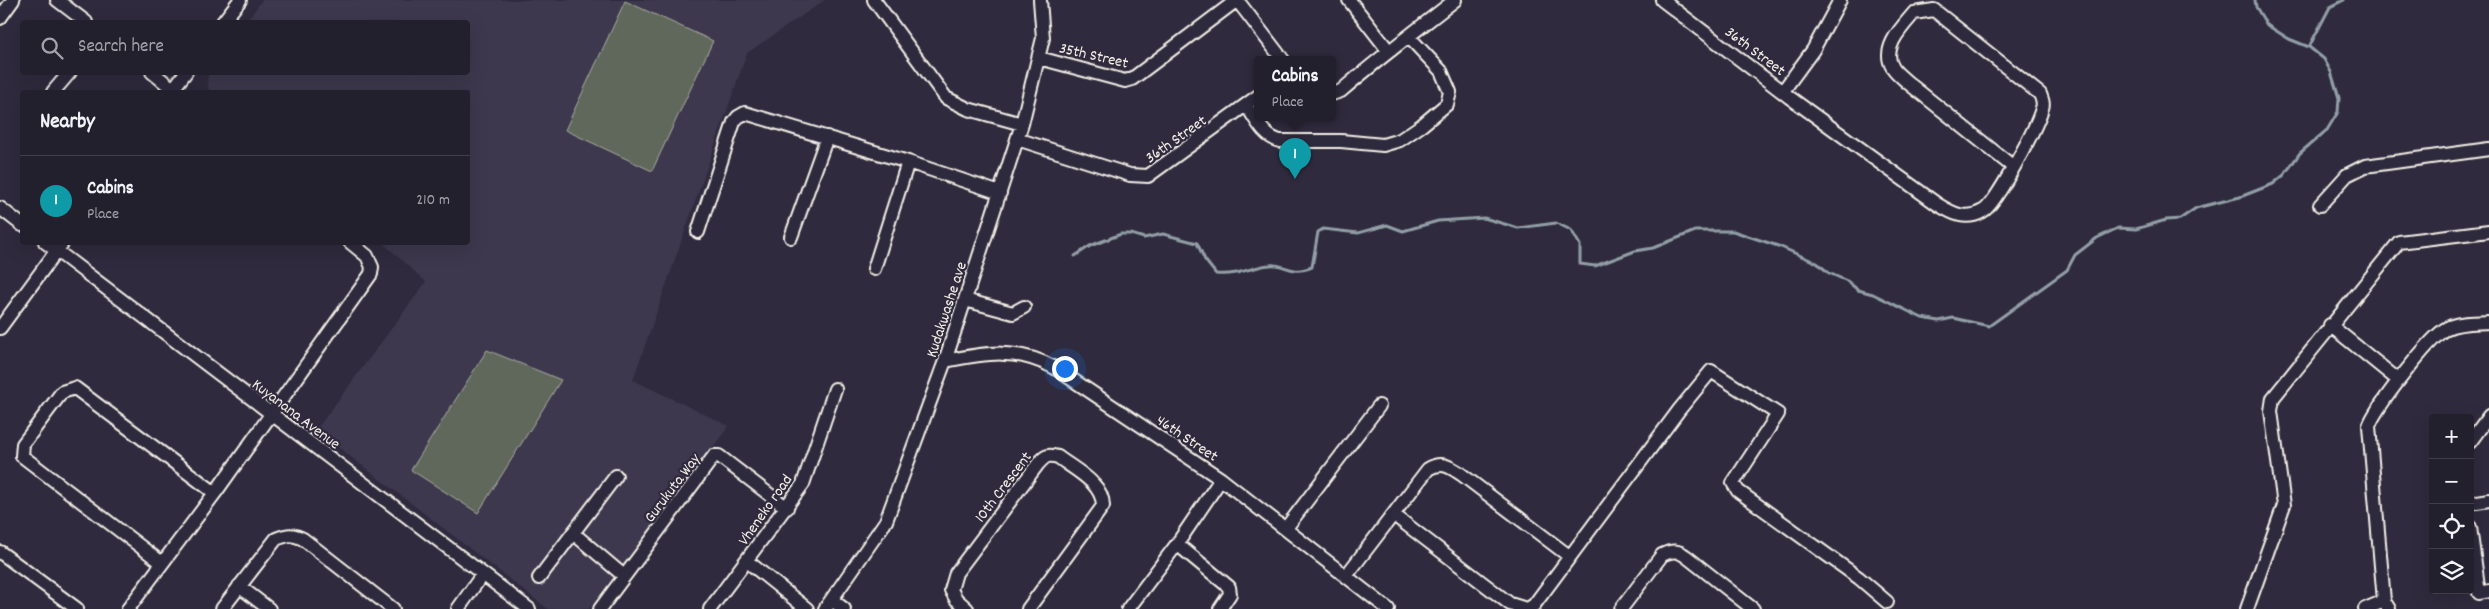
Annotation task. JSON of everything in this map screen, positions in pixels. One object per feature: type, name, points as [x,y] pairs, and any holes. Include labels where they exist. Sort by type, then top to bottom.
[{"type":"street","points":[[0,18],[14,0]]},
{"type":"street","points":[[57,0],[83,20]]},
{"type":"street","points":[[225,20],[240,0]]},
{"type":"street","points":[[874,0],[946,98],[968,109],[1022,124]]},
{"type":"street","name":"Kudakwashe ave","points":[[828,604],[886,521],[945,361],[1022,124],[1043,38],[1040,0]]},
{"type":"street","points":[[1237,0],[1280,56]]},
{"type":"street","name":"35th Street","points":[[1038,58],[1125,80],[1132,79],[1237,0]]},
{"type":"street","points":[[1349,0],[1388,50]]},
{"type":"street","points":[[1336,93],[1341,91],[1388,50],[1409,37],[1455,0]]},
{"type":"street","name":"36th Street","points":[[1662,0],[1937,204],[1957,216],[1970,216],[1989,207],[2012,166]]},
{"type":"street","points":[[1783,91],[1812,50],[1840,0]]},
{"type":"street","points":[[1934,10],[1943,15],[2040,94],[2044,106],[2038,121],[2012,166],[1892,68],[1889,55],[1892,43],[1914,13],[1934,10]]},
{"type":"street","points":[[1257,121],[1271,139],[1280,141],[1340,141],[1384,145],[1400,140],[1447,104],[1450,92],[1441,71],[1409,37]]},
{"type":"street","points":[[55,90],[67,75]]},
{"type":"street","points":[[155,75],[171,90]]},
{"type":"street","points":[[173,90],[184,75]]},
{"type":"street","name":"36th Street","points":[[1017,140],[1130,175],[1148,176],[1254,100]]},
{"type":"street","points":[[1248,106],[1254,116]]},
{"type":"street","points":[[698,232],[734,122],[738,116],[745,113],[908,162],[1000,193]]},
{"type":"street","points":[[791,237],[827,137]]},
{"type":"street","points":[[2320,206],[2346,175],[2365,166],[2489,149]]},
{"type":"street","points":[[874,269],[908,162]]},
{"type":"street","points":[[0,208],[20,223]]},
{"type":"street","points":[[2247,609],[2284,505],[2271,411],[2273,398],[2330,325],[2399,242],[2489,231]]},
{"type":"street","points":[[128,609],[215,493],[370,274],[371,261],[353,245]]},
{"type":"street","points":[[0,328],[60,247]]},
{"type":"street","name":"Kuyanana Avenue","points":[[60,247],[271,414],[529,609]]},
{"type":"street","points":[[965,300],[1013,313],[1024,307]]},
{"type":"street","points":[[2365,609],[2387,605],[2369,426],[2372,418],[2398,380],[2443,331],[2454,326],[2489,322]]},
{"type":"street","points":[[2330,325],[2398,380]]},
{"type":"street","name":"46th Street","points":[[945,361],[992,353],[1022,354],[1055,368],[1221,479],[1388,609]]},
{"type":"street","points":[[1394,515],[1510,604],[1527,609],[1534,605],[1679,410],[1711,371],[1778,414],[1733,483],[1738,491],[1859,578],[1887,602]]},
{"type":"street","points":[[162,563],[22,456],[23,444],[62,392],[75,388],[215,493]]},
{"type":"street","name":"Vheneko road","points":[[710,609],[787,508],[809,470],[835,389]]},
{"type":"street","points":[[1286,528],[1379,406]]},
{"type":"street","points":[[2474,437],[2489,416]]},
{"type":"street","name":"10th Crescent","points":[[968,609],[956,599],[951,590],[956,573],[1044,456],[1050,454],[1058,457],[1099,489],[1103,497],[1103,506],[1028,609]]},
{"type":"street","name":"Gurukuta Way","points":[[600,609],[714,456],[719,456],[787,508]]},
{"type":"street","points":[[1346,576],[1428,469],[1436,464],[1444,464],[1461,474],[1569,556]]},
{"type":"street","points":[[539,578],[616,476]]},
{"type":"street","points":[[1128,609],[1177,544],[1221,479]]},
{"type":"street","points":[[2474,502],[2489,500]]},
{"type":"street","points":[[573,533],[624,576]]},
{"type":"street","points":[[222,609],[276,539],[286,535],[296,535],[393,609]]},
{"type":"street","points":[[1177,544],[1230,587],[1230,594],[1220,609]]},
{"type":"street","points":[[2473,549],[2478,593],[2489,591]]},
{"type":"street","points":[[1624,608],[1662,555],[1671,550],[1680,552],[1687,557],[1753,609]]},
{"type":"street","points":[[0,552],[77,609]]},
{"type":"street","points":[[746,561],[807,609]]},
{"type":"street","points":[[458,609],[482,575]]},
{"type":"street","points":[[239,586],[269,609]]},
{"type":"street","points":[[828,604],[844,609]]},
{"type":"shaded area","points":[[262,0],[825,0],[747,53],[633,380],[729,426],[589,609],[548,609],[316,430],[426,282],[385,245],[470,245],[470,90],[209,90],[207,78],[208,75],[470,75],[470,20],[247,20]]},
{"type":"green space","points":[[625,1],[713,41],[652,171],[565,130]]},
{"type":"green space","points":[[487,350],[561,380],[478,513],[411,470]]},
{"type":"waterway","points":[[1075,256],[1090,246],[1121,234],[1131,234],[1144,238],[1163,234],[1197,243],[1205,260],[1216,274],[1239,273],[1270,265],[1298,270],[1312,267],[1318,232],[1323,229],[1358,233],[1387,225],[1403,231],[1438,221],[1484,218],[1518,228],[1556,223],[1571,230],[1580,245],[1580,264],[1595,266],[1635,251],[1653,248],[1695,231],[1733,231],[1781,247],[1817,263],[1829,273],[1847,281],[1858,290],[1873,294],[1922,318],[1939,321],[1953,318],[1989,326],[2067,270],[2075,255],[2097,238],[2118,228],[2136,229],[2166,220],[2180,219],[2196,208],[2240,197],[2273,184],[2284,175],[2300,153],[2327,130],[2338,112],[2339,98],[2331,72],[2324,59],[2309,47],[2289,39],[2267,25],[2256,7],[2255,0]]},
{"type":"waterway","points":[[2309,47],[2330,7],[2344,0]]},
{"type":"place","name":"Cabins","points":[[1295,179]]}]
